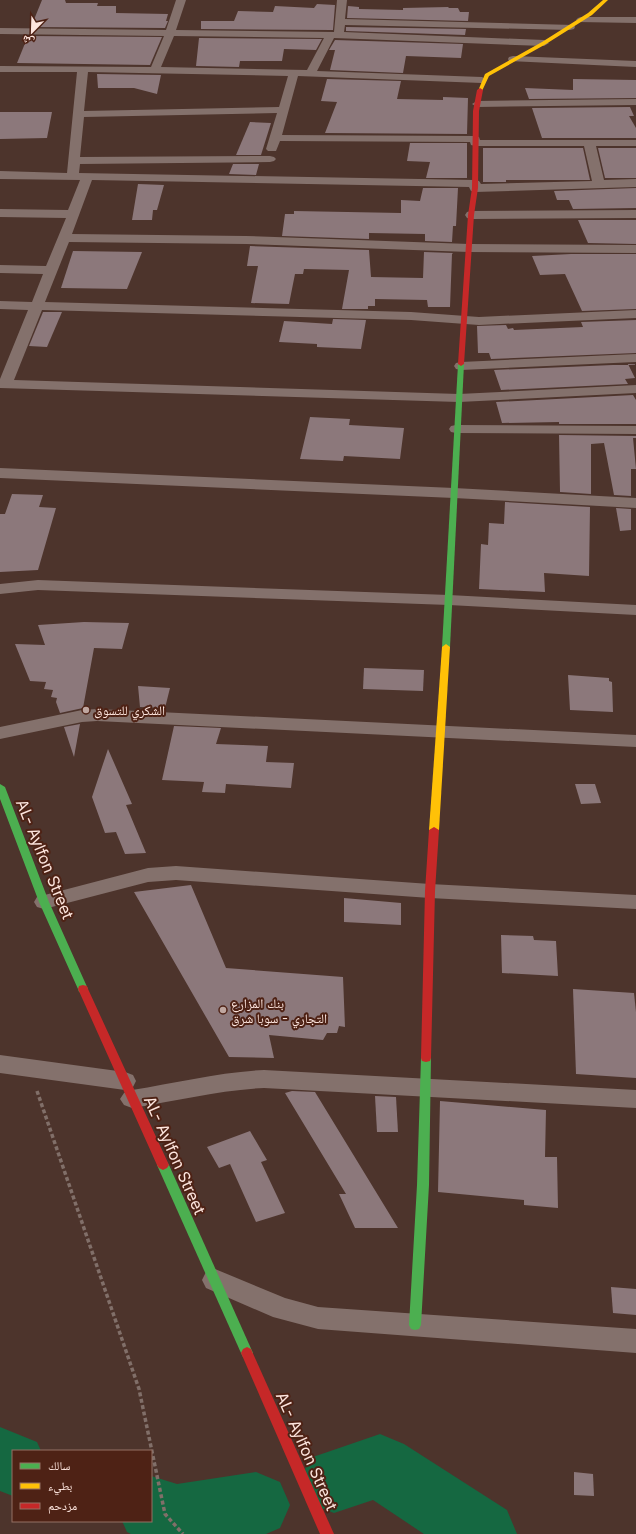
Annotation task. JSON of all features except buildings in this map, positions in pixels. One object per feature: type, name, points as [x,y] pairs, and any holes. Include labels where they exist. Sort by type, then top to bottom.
[{"type":"main road","points":[[415,1325],[423,1185],[430,891],[449,600],[456,429],[471,215],[475,186],[477,104],[482,80],[487,75],[570,27],[606,0]]},
{"type":"main road","name":"AL- Aylfon Street","points":[[0,787],[6,820],[215,1280],[327,1534]]},
{"type":"street","points":[[155,69],[170,33],[181,0]]},
{"type":"street","points":[[311,73],[335,35],[341,22],[342,0]]},
{"type":"street","points":[[581,20],[636,20]]},
{"type":"street","points":[[341,22],[570,27]]},
{"type":"street","points":[[0,31],[335,35],[544,43]]},
{"type":"street","points":[[513,59],[636,64]]},
{"type":"street","points":[[0,69],[155,69],[294,72],[482,80]]},
{"type":"street","points":[[72,176],[83,69]]},
{"type":"street","points":[[261,181],[270,159],[274,138],[294,72]]},
{"type":"street","points":[[477,104],[636,102]]},
{"type":"street","points":[[78,114],[283,110]]},
{"type":"street","points":[[274,138],[589,144],[636,143]]},
{"type":"street","points":[[589,144],[600,185]]},
{"type":"street","points":[[74,161],[270,159]]},
{"type":"street","points":[[0,175],[475,186],[600,185],[636,183]]},
{"type":"street","points":[[87,177],[51,270],[2,384],[459,398],[636,389]]},
{"type":"street","points":[[0,213],[73,214]]},
{"type":"street","points":[[471,215],[636,214]]},
{"type":"street","points":[[64,238],[246,240],[469,248],[636,249]]},
{"type":"street","points":[[0,269],[51,270]]},
{"type":"street","points":[[0,305],[422,316],[464,320],[507,321],[636,314]]},
{"type":"street","points":[[461,366],[636,358]]},
{"type":"street","points":[[456,429],[636,430]]},
{"type":"street","points":[[0,473],[454,493],[636,503]]},
{"type":"street","points":[[0,589],[38,585],[449,600],[636,610]]},
{"type":"street","points":[[0,733],[82,716],[97,715],[636,741]]},
{"type":"street","points":[[44,902],[148,875],[176,873],[430,891],[636,902]]},
{"type":"street","points":[[0,1064],[28,1066],[129,1090],[215,1085],[235,1080],[264,1079],[636,1099]]},
{"type":"street","points":[[215,1280],[282,1309],[311,1316],[636,1341]]},
{"type":"path","points":[[28,1066],[139,1389],[152,1450]]},
{"type":"path","points":[[152,1452],[165,1514],[183,1534]]},
{"type":"waterway","points":[[0,1459],[12,1464]]},
{"type":"waterway","points":[[334,1481],[380,1466],[483,1534]]},
{"type":"waterway","points":[[152,1509],[177,1517],[256,1505]]},
{"type":"traffic: fast","points":[[446,647],[461,364]]},
{"type":"traffic: fast","points":[[0,787],[44,902],[83,989]]},
{"type":"traffic: fast","points":[[415,1325],[423,1185],[426,1058]]},
{"type":"traffic: fast","points":[[163,1165],[247,1353]]},
{"type":"traffic: slow","points":[[480,90],[487,75],[544,43],[590,14],[606,0]]},
{"type":"traffic: slow","points":[[434,830],[446,647]]},
{"type":"traffic: jam","points":[[461,364],[471,215],[475,188],[476,111],[480,90]]},
{"type":"traffic: jam","points":[[426,1058],[430,891],[434,830]]},
{"type":"traffic: jam","points":[[83,989],[163,1165]]},
{"type":"traffic: jam","points":[[247,1353],[327,1534]]},
{"type":"place","name":"الشكري للتسوق","points":[[86,710]]},
{"type":"place","name":"بنك المزارع التجاري - سوبا شرق","points":[[223,1010]]}]
